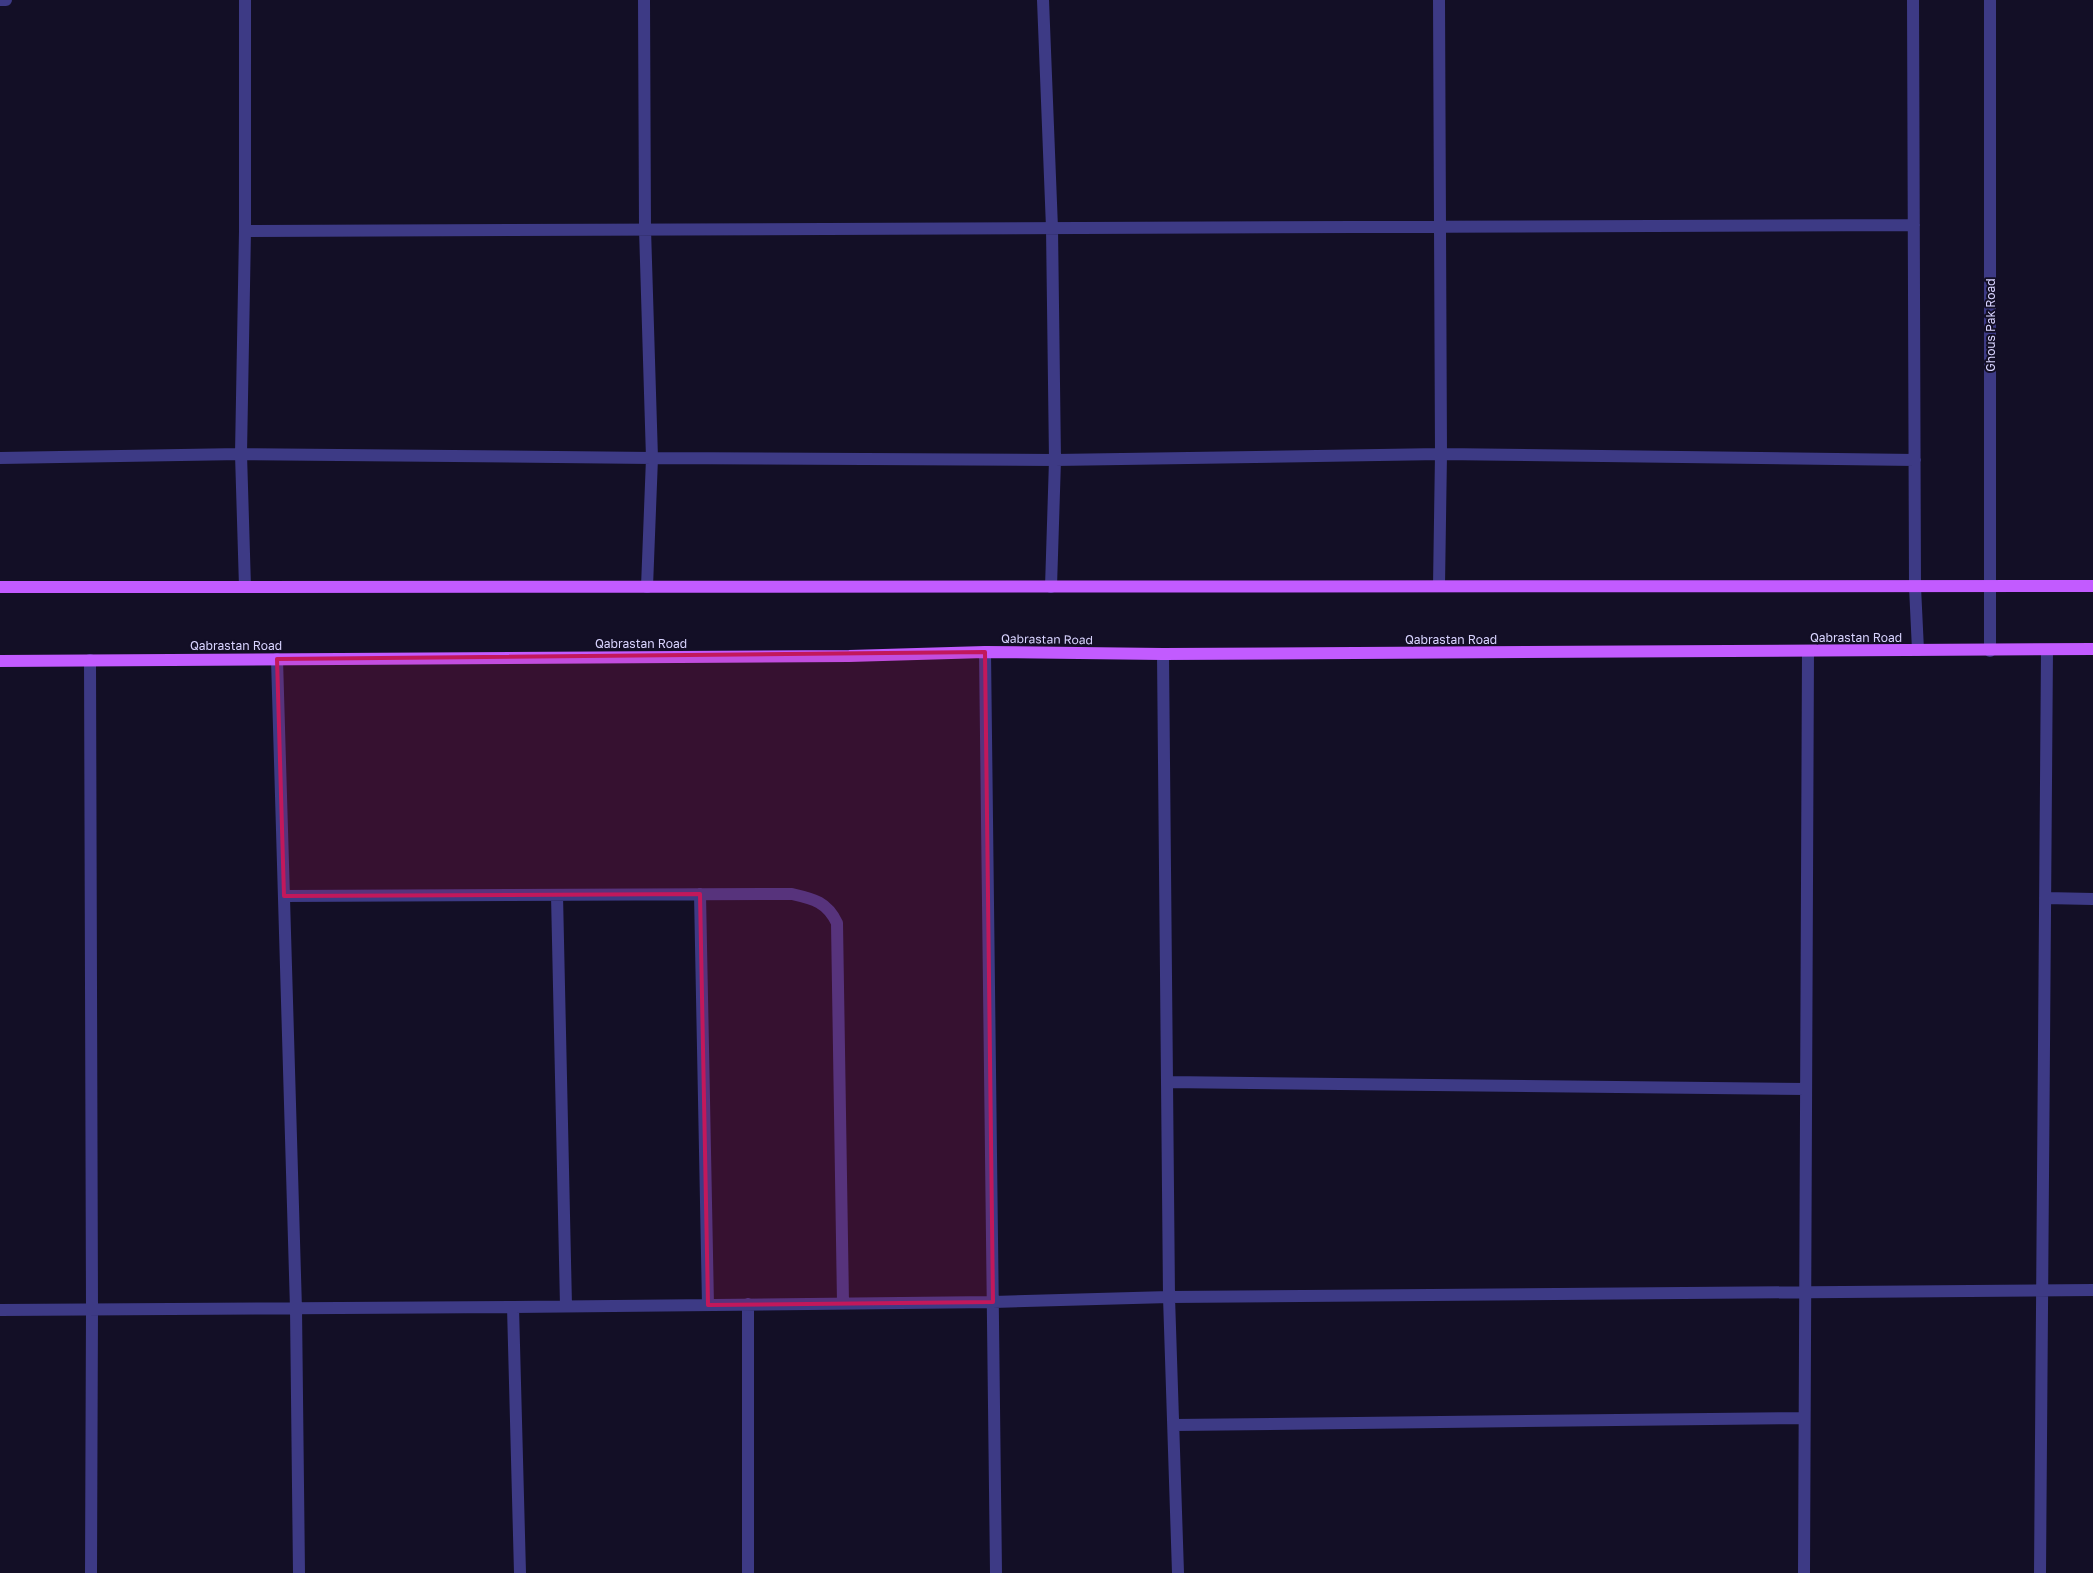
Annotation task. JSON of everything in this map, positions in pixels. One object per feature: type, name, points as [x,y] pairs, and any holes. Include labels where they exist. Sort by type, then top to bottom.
[{"type":"main road","points":[[0,587],[2093,586]]},
{"type":"main road","name":"Qabrastan Road","points":[[0,661],[849,656],[985,652],[1163,654],[2093,649]]},
{"type":"street","points":[[0,0],[6,0]]},
{"type":"street","points":[[245,0],[245,231],[241,454],[245,587]]},
{"type":"street","points":[[644,0],[645,229],[652,458],[647,587]]},
{"type":"street","points":[[1043,0],[1052,228],[1056,460],[1051,587]]},
{"type":"street","points":[[1439,0],[1441,454],[1439,586]]},
{"type":"street","points":[[1913,0],[1915,587],[1918,650]]},
{"type":"street","name":"Ghous Pak Road","points":[[1990,0],[1988,587],[1990,651]]},
{"type":"street","points":[[245,231],[1914,225]]},
{"type":"street","points":[[0,458],[241,454],[1056,460],[1441,454],[1915,460]]},
{"type":"street","points":[[2040,1573],[2047,650]]},
{"type":"street","points":[[1804,1573],[1808,651]]},
{"type":"street","points":[[985,652],[996,1573]]},
{"type":"street","points":[[1163,654],[1169,1297],[1178,1573]]},
{"type":"street","points":[[277,659],[296,1308],[299,1573]]},
{"type":"street","points":[[90,660],[92,1309],[90,1573]]},
{"type":"street","points":[[700,894],[708,1305]]},
{"type":"street","points":[[284,896],[792,894],[816,900],[831,911],[836,923],[843,1303]]},
{"type":"street","points":[[558,895],[566,1306]]},
{"type":"street","points":[[2045,898],[2093,899]]},
{"type":"street","points":[[1167,1082],[1806,1089]]},
{"type":"street","points":[[0,1310],[513,1307],[993,1302],[1169,1297],[2093,1290]]},
{"type":"street","points":[[748,1304],[748,1573]]},
{"type":"street","points":[[513,1307],[520,1573]]},
{"type":"street","points":[[1174,1425],[1804,1418]]},
{"type":"highlighted area","points":[[985,652],[993,1302],[708,1305],[700,894],[284,896],[277,659]]}]
